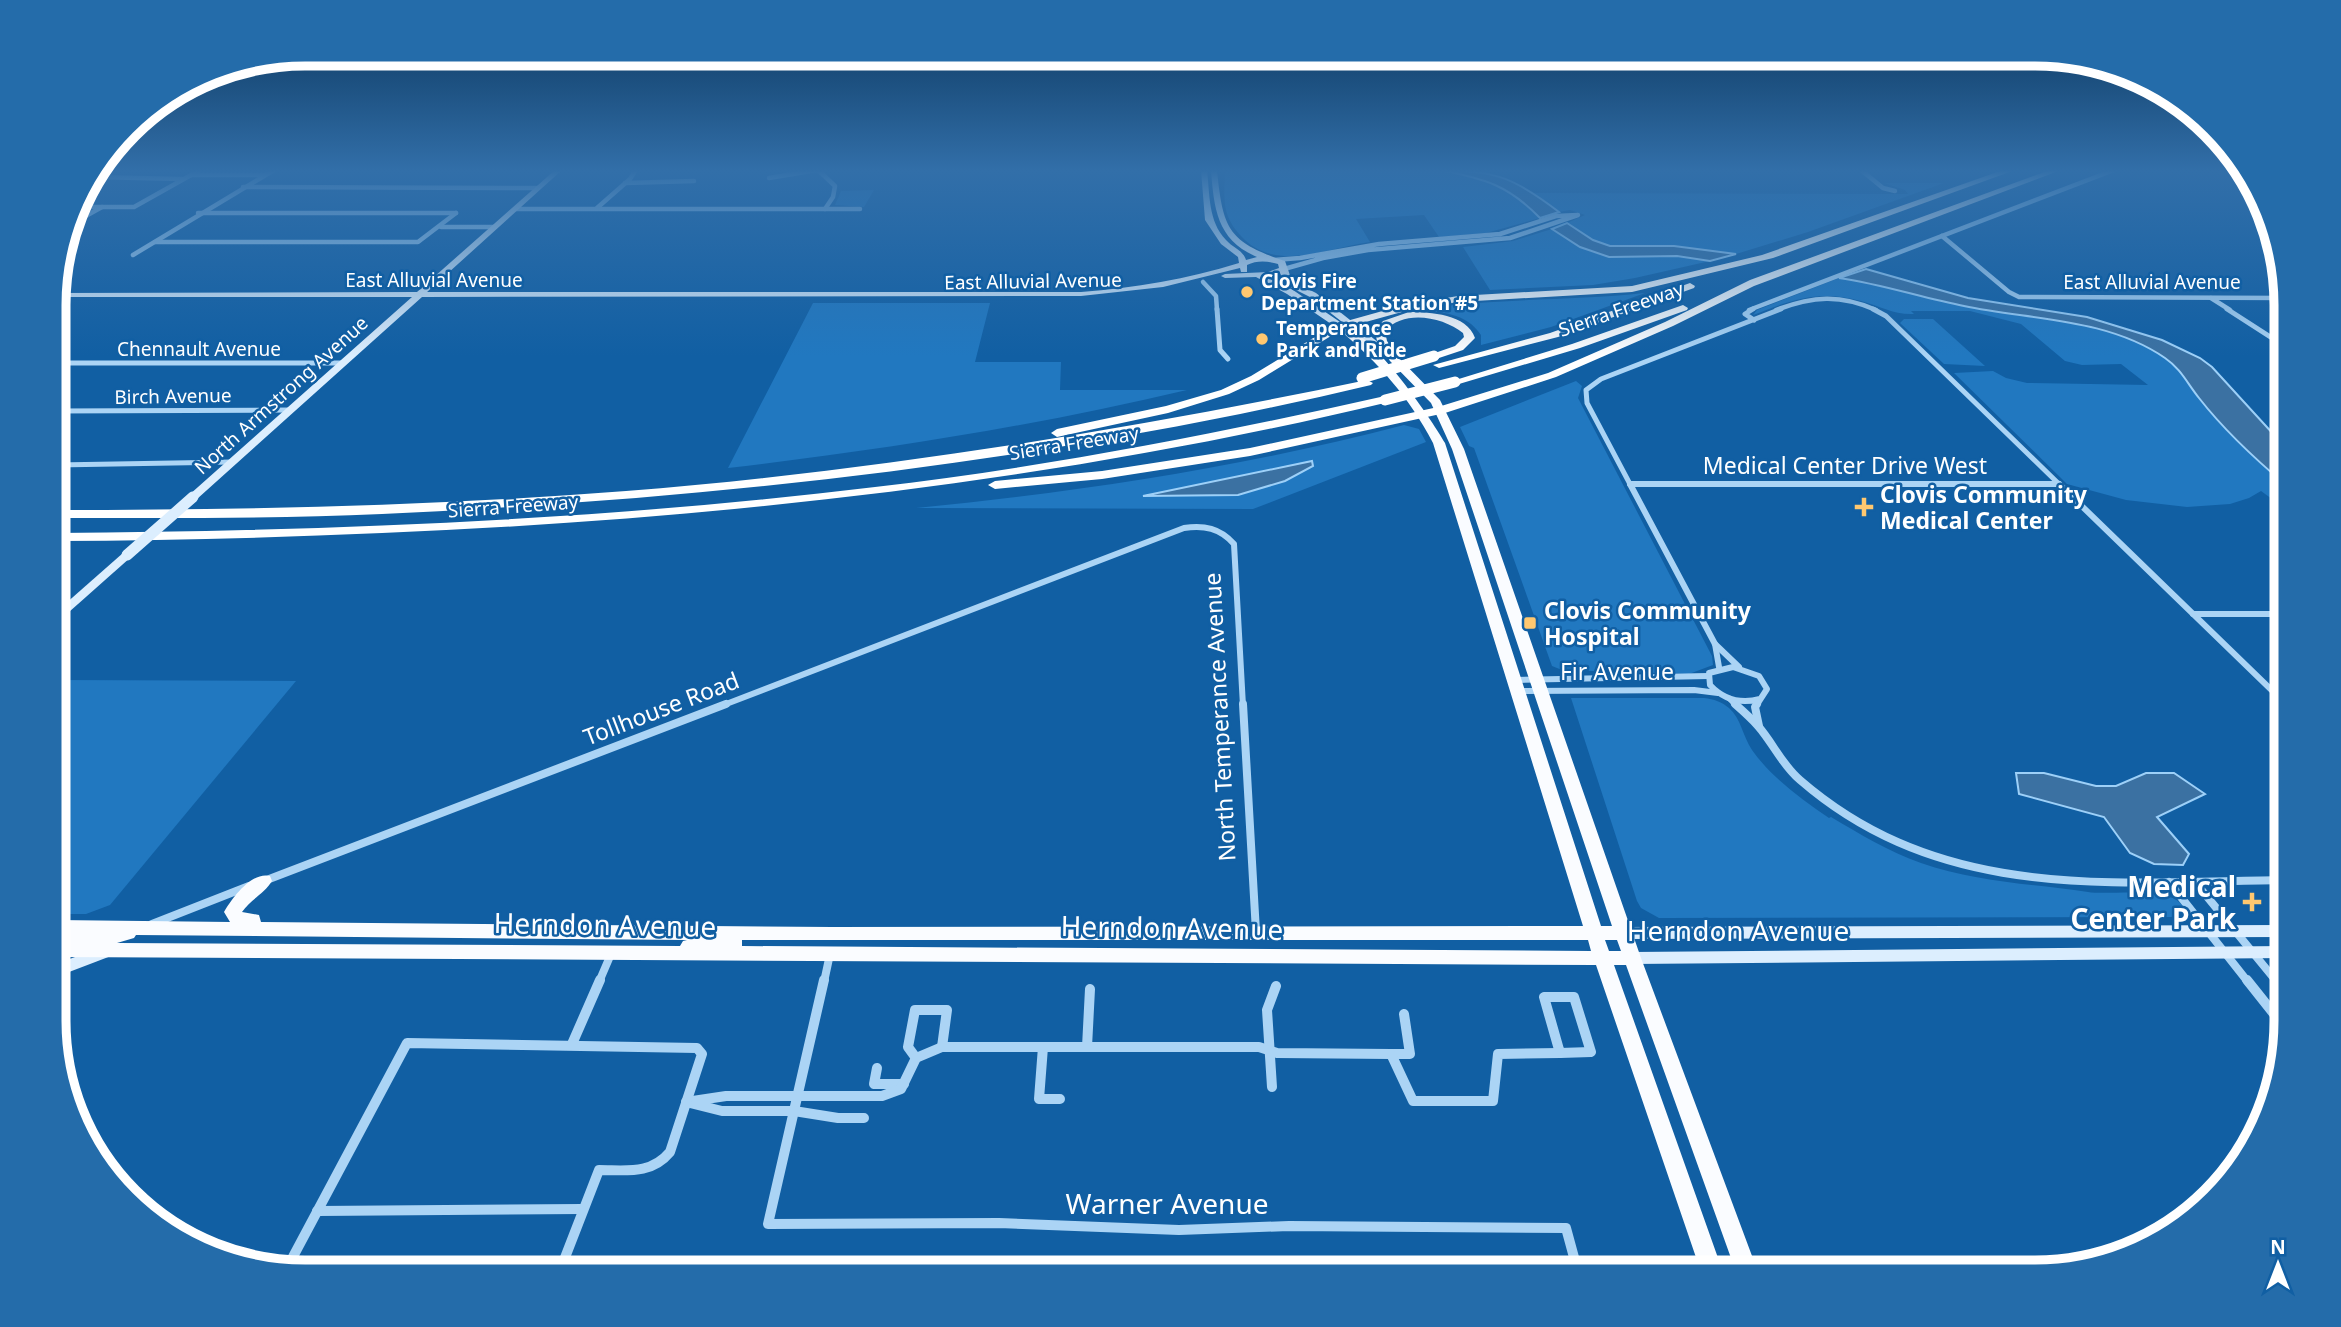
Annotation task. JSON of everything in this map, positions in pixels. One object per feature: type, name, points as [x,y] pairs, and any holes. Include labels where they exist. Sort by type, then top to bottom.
[{"type":"highway","name":"Sierra Freeway","points":[[66,514],[369,510],[583,498],[882,469],[1038,447],[1286,401],[1436,361],[1554,335],[1837,232]]},
{"type":"highway","name":"Sierra Freeway","points":[[66,537],[292,536],[594,520],[819,498],[1079,462],[1223,436],[1455,382],[1588,342],[1889,232]]},
{"type":"highway","points":[[745,484],[950,455],[1168,409],[1225,392],[1255,378],[1345,324],[1408,307],[1458,299],[1632,289],[1770,256]]},
{"type":"highway","points":[[819,498],[1102,475],[1250,452],[1441,410],[1552,375],[1669,324],[1754,282]]},
{"type":"highway","points":[[1394,359],[1380,335],[1385,324],[1395,318],[1418,315],[1457,323],[1468,332],[1470,338],[1466,344],[1436,361]]},
{"type":"main road","points":[[1345,324],[1379,359],[1423,414],[1446,462],[1594,933],[1708,1260]]},
{"type":"main road","points":[[1394,359],[1417,380],[1441,410],[1458,449],[1623,933],[1743,1260]]},
{"type":"main road","points":[[264,881],[241,900],[233,912],[234,916],[238,920],[296,921],[307,929]]},
{"type":"main road","name":"Herndon Avenue","points":[[66,927],[832,934],[1623,933]]},
{"type":"main road","points":[[66,937],[110,938],[140,928]]},
{"type":"main road","points":[[170,951],[188,938],[285,937],[307,929]]},
{"type":"main road","points":[[831,953],[848,943],[950,942],[1027,933]]},
{"type":"main road","points":[[611,954],[719,943],[818,943],[832,934]]},
{"type":"main road","name":"Herndon Avenue","points":[[66,950],[1208,954],[1357,959],[1632,958]]},
{"type":"street","points":[[133,255],[170,232]]},
{"type":"street","points":[[155,242],[418,243],[433,232]]},
{"type":"street","name":"North Armstrong Avenue","points":[[66,609],[489,232]]},
{"type":"street","points":[[1217,232],[1224,242],[1241,254],[1243,270],[1277,284],[1345,324],[1394,359]]},
{"type":"street","points":[[1228,232],[1237,242],[1282,264],[1289,283],[1312,295],[1345,324]]},
{"type":"street","points":[[1243,264],[1250,261],[1296,259],[1382,244],[1478,237],[1507,232]]},
{"type":"street","points":[[1253,275],[1272,274],[1323,258],[1368,250],[1510,237],[1526,232]]},
{"type":"street","points":[[1754,320],[1745,314],[1747,311],[1953,232]]},
{"type":"street","name":"East Alluvial Avenue","points":[[1942,236],[2009,292],[2019,297],[2274,298]]},
{"type":"street","name":"East Alluvial Avenue","points":[[67,295],[811,296],[1098,293],[1202,276],[1243,264]]},
{"type":"street","name":"East Alluvial Avenue","points":[[811,296],[858,299],[1089,298],[1132,295],[1229,275],[1253,275]]},
{"type":"street","points":[[1203,282],[1216,296],[1220,350],[1228,359]]},
{"type":"street","points":[[2211,298],[2274,339]]},
{"type":"street","points":[[1719,667],[1715,644],[1584,395],[1586,390],[1601,379],[1754,320],[1814,299],[1843,300],[1879,311],[2274,691]]},
{"type":"street","name":"Chennault Avenue","points":[[66,363],[342,363]]},
{"type":"street","name":"Birch Avenue","points":[[66,411],[290,410]]},
{"type":"street","points":[[66,466],[232,462]]},
{"type":"street","name":"Medical Center Drive West","points":[[1630,484],[2059,484]]},
{"type":"street","name":"Tollhouse Road","points":[[140,928],[1184,528],[1196,526]]},
{"type":"street","name":"North Temperance Avenue","points":[[1196,526],[1211,527],[1226,534],[1234,544],[1256,932]]},
{"type":"street","points":[[2193,614],[2274,614]]},
{"type":"street","points":[[1715,644],[1740,667],[1755,674],[1765,684],[1766,694],[1755,707],[1759,727]]},
{"type":"street","points":[[1740,667],[1719,667],[1711,671],[1708,676],[1710,685],[1730,699],[1746,702],[1760,699]]},
{"type":"street","points":[[1540,685],[1708,676]]},
{"type":"street","name":"Fir Avenue","points":[[1515,685],[1718,693]]},
{"type":"street","points":[[1730,699],[1759,727],[1778,756],[1816,792],[1869,828],[1913,849],[1969,867],[2034,879],[2069,882],[2274,880]]},
{"type":"street","points":[[2169,882],[2274,1014]]},
{"type":"street","points":[[2195,882],[2274,978]]},
{"type":"street","name":"Herndon Avenue","points":[[1623,933],[2274,931]]},
{"type":"street","points":[[66,967],[110,951]]},
{"type":"street","name":"Herndon Avenue","points":[[1632,958],[2274,952]]},
{"type":"street","points":[[794,1111],[831,953]]},
{"type":"street","points":[[572,1044],[611,954]]},
{"type":"street","points":[[1272,1087],[1267,1010],[1276,986]]},
{"type":"street","points":[[1087,1047],[1090,989]]},
{"type":"street","points":[[1391,1054],[1413,1101],[1493,1101],[1498,1054],[1591,1052],[1574,997],[1544,997],[1560,1052]]},
{"type":"street","points":[[916,1058],[908,1047],[915,1010],[947,1010],[942,1047]]},
{"type":"street","points":[[686,1102],[726,1096],[881,1096],[903,1086],[916,1058],[942,1047],[1259,1047],[1269,1050],[1410,1054],[1404,1014]]},
{"type":"street","points":[[292,1259],[407,1043],[697,1048],[702,1054],[670,1152],[662,1165],[651,1169],[599,1170],[564,1260]]},
{"type":"street","points":[[1043,1047],[1039,1099],[1060,1099]]},
{"type":"street","points":[[877,1068],[874,1084],[903,1086]]},
{"type":"street","points":[[686,1102],[722,1111],[794,1111],[838,1118],[864,1118]]},
{"type":"street","name":"Warner Avenue","points":[[794,1111],[768,1224],[999,1223],[1179,1230],[1289,1226],[1566,1228],[1575,1260]]},
{"type":"street","points":[[317,1211],[582,1209]]},
{"type":"shaded area","points":[[1237,232],[1364,232],[1370,242],[1305,255],[1273,255],[1258,249]]},
{"type":"shaded area","points":[[1436,232],[1490,232],[1486,233],[1439,237]]},
{"type":"shaded area","points":[[1542,232],[1557,232],[1589,251],[1609,257],[1677,256],[1710,261],[1593,285],[1490,290],[1463,247],[1513,241]]},
{"type":"shaded area","points":[[1557,232],[1581,232],[1610,246],[1674,246],[1736,254],[1710,261],[1677,256],[1609,257],[1580,247]]},
{"type":"shaded area","points":[[1580,232],[1808,232],[1736,254],[1679,247],[1610,246],[1592,240]]},
{"type":"shaded area","points":[[1866,269],[1968,298],[2087,317],[2162,340],[2200,358],[2212,367],[2274,435],[2274,474],[2229,433],[2175,367],[2142,345],[2119,335],[2068,322],[1989,311],[1839,278]]},
{"type":"shaded area","points":[[1839,278],[1989,311],[2068,322],[2118,335],[2142,345],[2175,367],[2229,433],[2274,474],[2274,499],[2261,491],[2230,504],[2187,507],[2126,500],[2067,484],[1954,373],[1993,371],[2006,378],[2027,383],[2148,385],[2121,364],[2082,365],[2065,361],[2021,324],[1970,311],[1900,313],[1861,301],[1831,296],[1793,301],[1753,315],[1757,310]]},
{"type":"shaded area","points":[[1645,293],[1551,327],[1481,345],[1481,335],[1468,322],[1452,315],[1415,310],[1472,303]]},
{"type":"shaded area","points":[[813,303],[990,303],[975,362],[1061,362],[1060,390],[1187,390],[959,436],[728,468]]},
{"type":"shaded area","points":[[1904,319],[1933,319],[1985,366],[1944,364],[1900,323]]},
{"type":"shaded area","points":[[1576,381],[1582,386],[1578,398],[1712,656],[1713,665],[1689,674],[1562,670],[1552,666],[1474,448],[1469,446],[1460,427]]},
{"type":"shaded area","points":[[1404,425],[1419,429],[1426,442],[1253,509],[916,508],[1101,486],[1223,466]]},
{"type":"shaded area","points":[[1312,461],[1313,466],[1285,481],[1238,495],[1143,496]]},
{"type":"shaded area","points":[[66,680],[296,681],[110,905],[86,914],[66,914]]},
{"type":"shaded area","name":"Medical Center Park","points":[[1571,698],[1704,698],[1718,701],[1733,712],[1752,750],[1788,787],[1829,818],[1898,854],[1941,869],[1983,878],[2099,893],[2159,894],[2181,904],[2185,913],[2171,917],[1659,918],[1641,908],[1637,901]]},
{"type":"shaded area","points":[[2016,773],[2044,773],[2096,786],[2116,786],[2146,773],[2174,773],[2205,794],[2157,817],[2189,854],[2183,865],[2154,864],[2130,853],[2104,817],[2019,794]]},
{"type":"place","name":"Clovis Fire Department Station #5","points":[[1247,292]]},
{"type":"place","name":"Temperance Park and Ride","points":[[1262,339]]},
{"type":"place","name":"Clovis Community Medical Center","points":[[1864,507]]},
{"type":"place","name":"Clovis Community Hospital","points":[[1530,623]]},
{"type":"place","name":"Medical Center Park","points":[[2252,902]]}]
